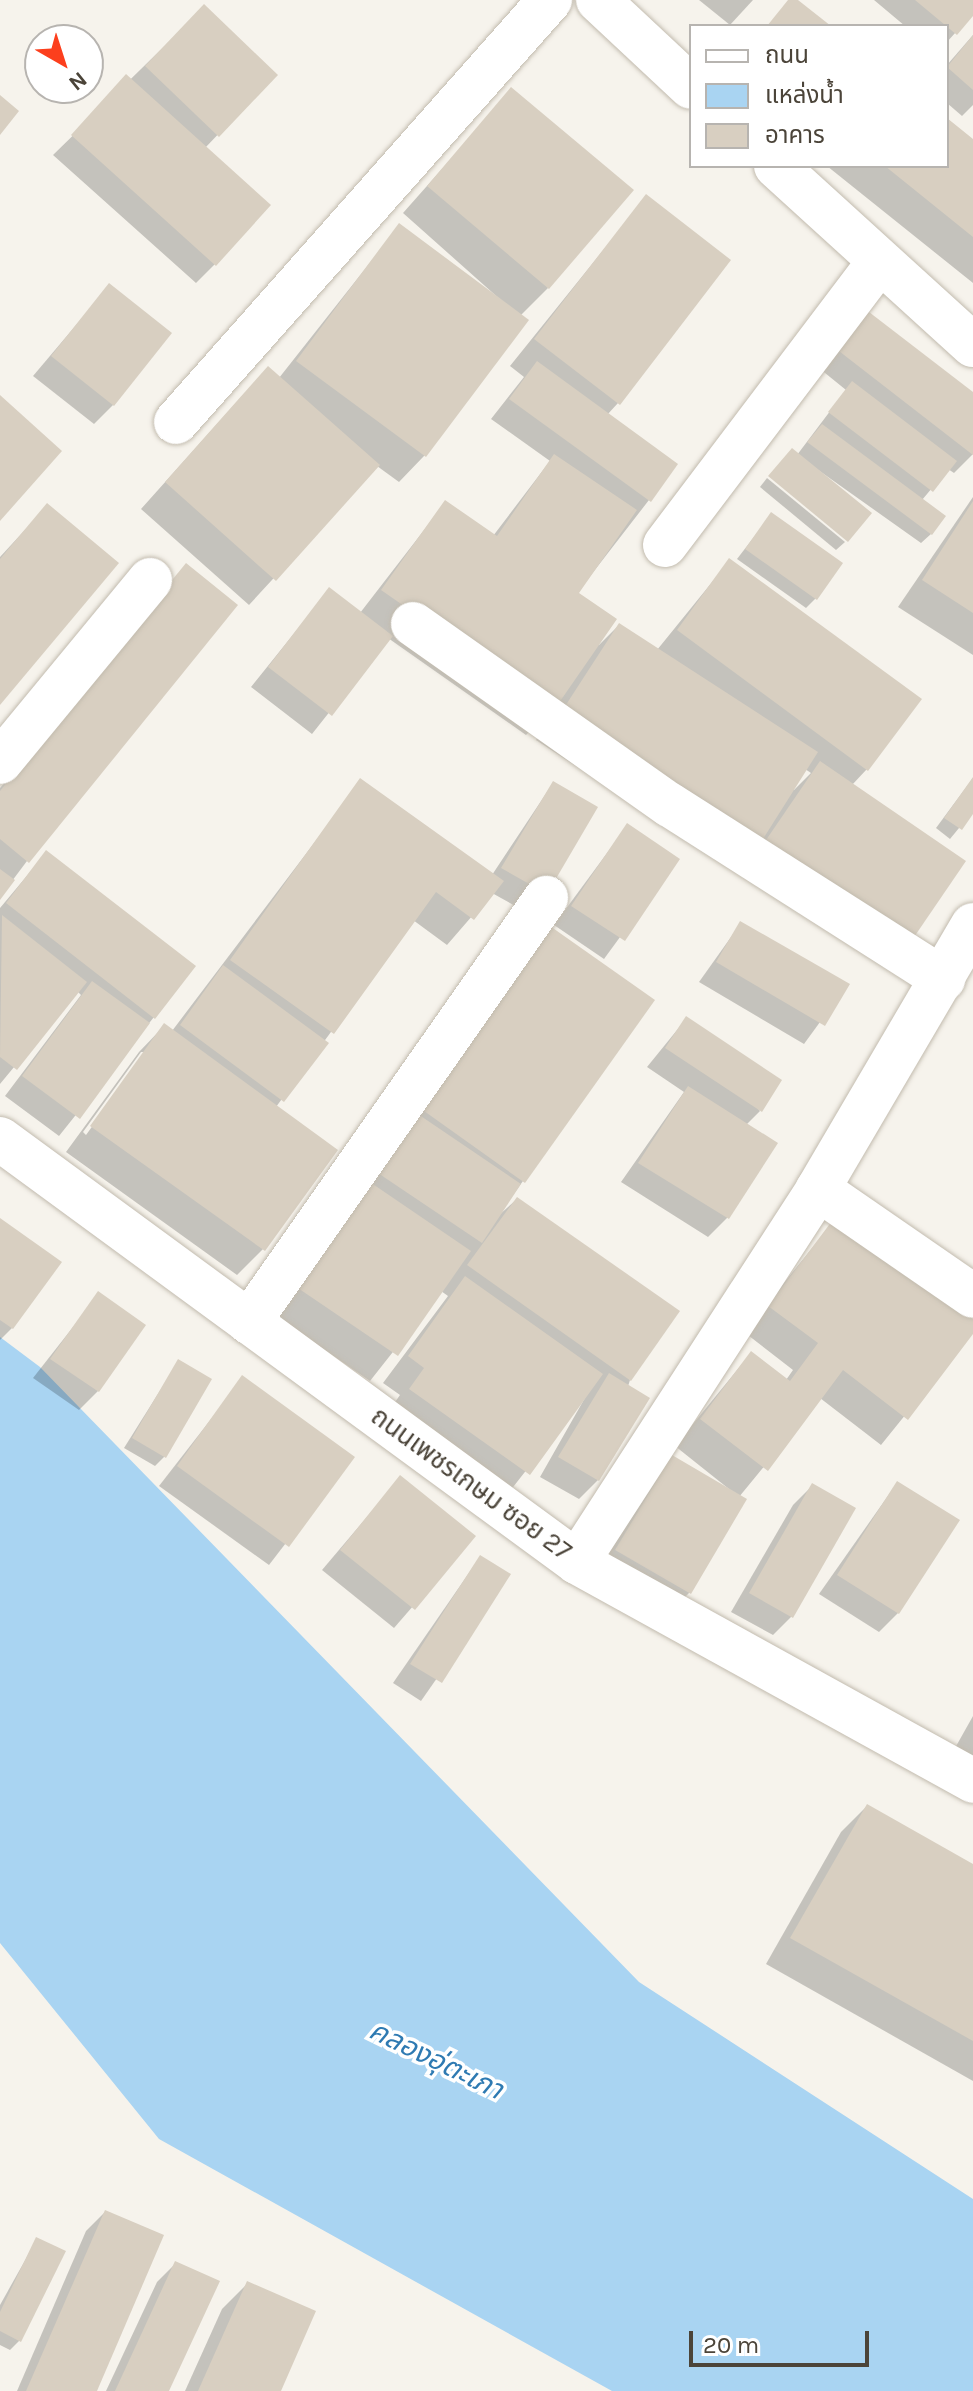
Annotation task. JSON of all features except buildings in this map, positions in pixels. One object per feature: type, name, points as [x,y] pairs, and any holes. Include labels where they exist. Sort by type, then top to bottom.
[{"type":"street","points":[[176,422],[550,0]]},
{"type":"street","points":[[598,0],[689,85]]},
{"type":"street","points":[[778,168],[973,345]]},
{"type":"street","points":[[665,545],[879,262]]},
{"type":"street","points":[[0,762],[150,580]]},
{"type":"street","points":[[413,624],[670,805],[943,979]]},
{"type":"street","points":[[249,1322],[546,898]]},
{"type":"street","points":[[577,1562],[818,1189],[971,935]]},
{"type":"street","name":"ถนนเพชรเกษม ซอย 27","points":[[0,1139],[577,1562],[973,1781]]},
{"type":"street","points":[[818,1189],[973,1296]]},
{"type":"water","name":"คลองอุ่ตะเภา","points":[[0,1337],[40,1367],[639,1982],[973,2199],[973,2391],[612,2391],[159,2139],[0,1943]]}]
